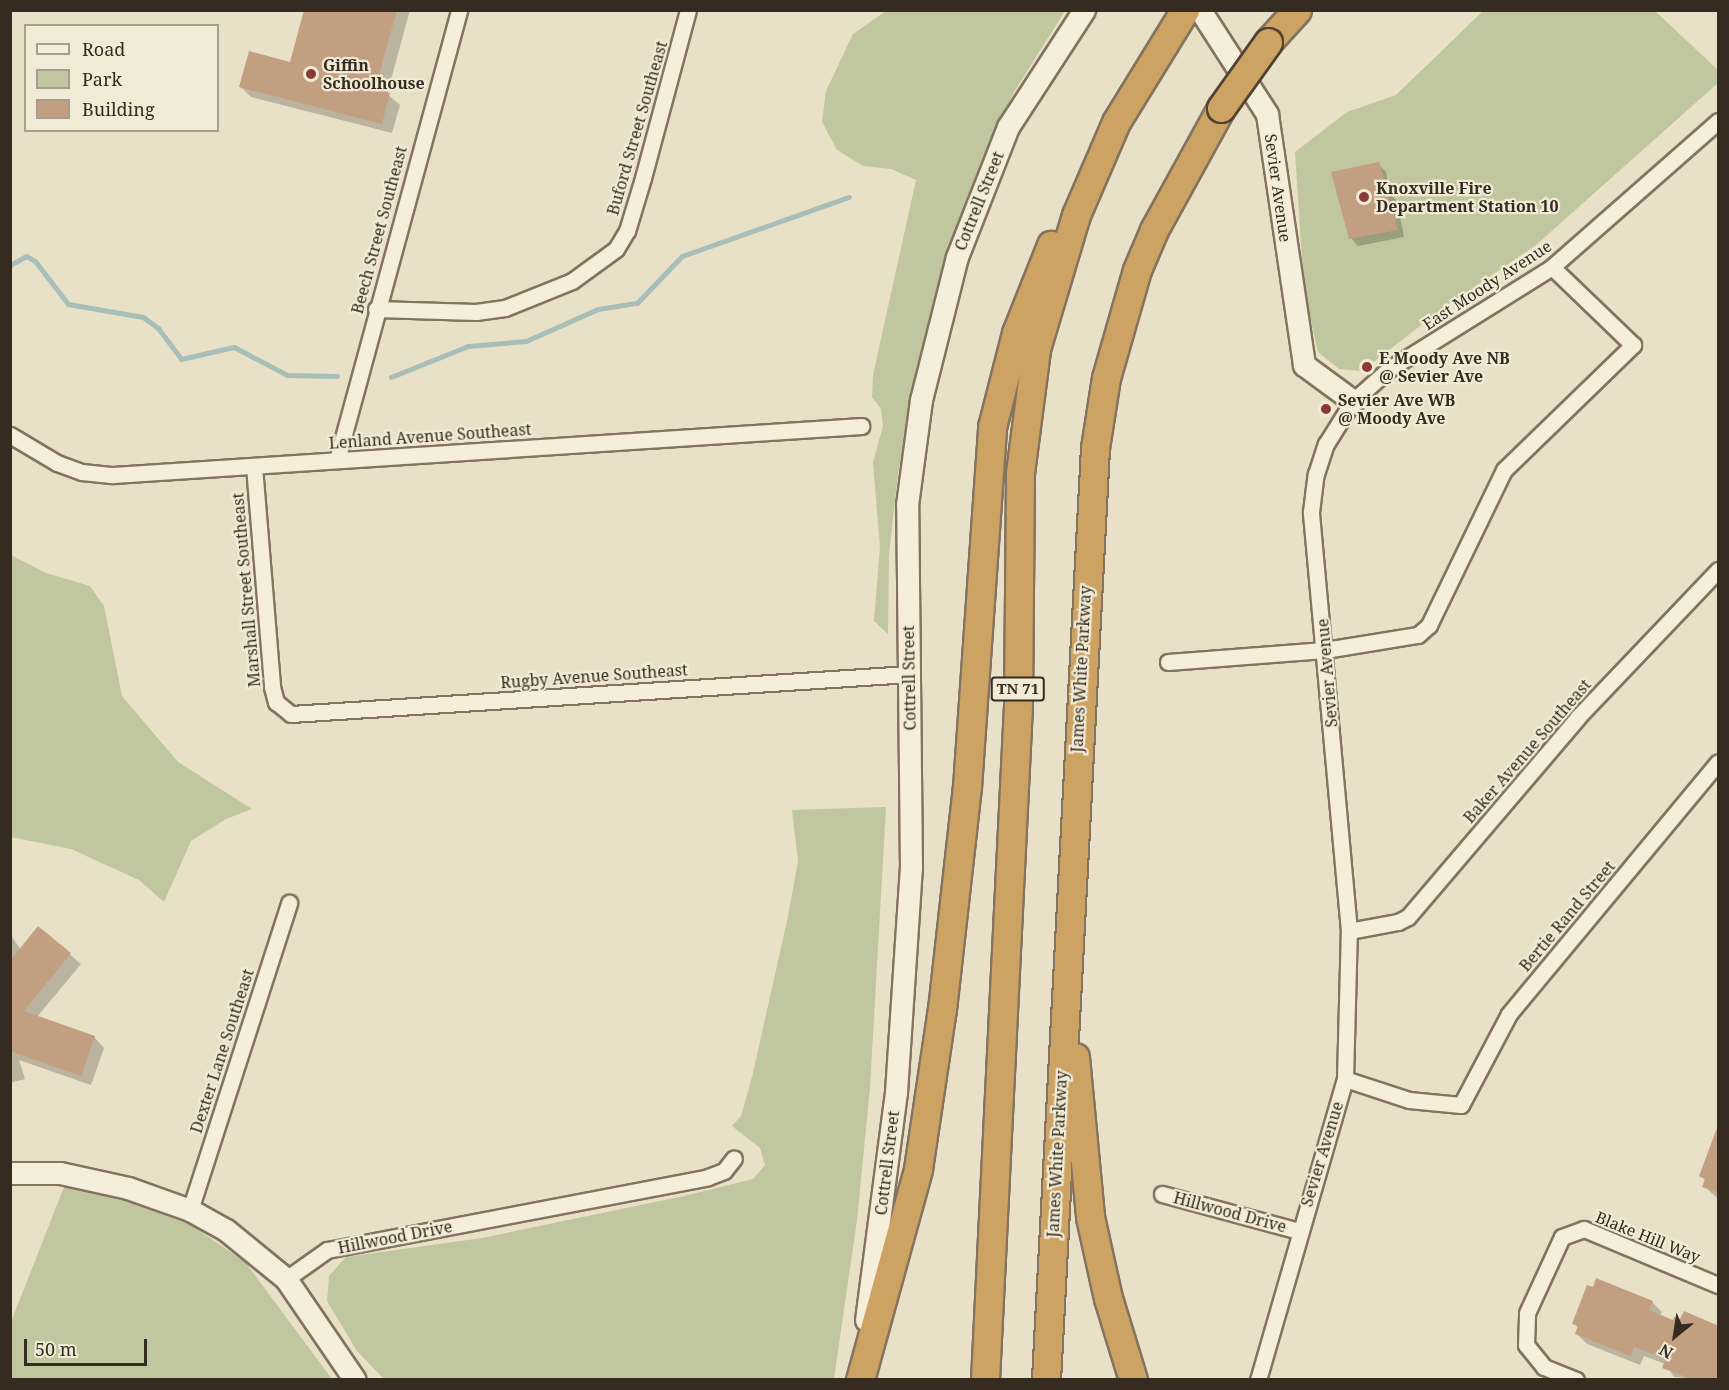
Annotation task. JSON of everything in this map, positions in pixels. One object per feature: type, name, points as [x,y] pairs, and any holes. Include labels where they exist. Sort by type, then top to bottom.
[{"type":"highway","name":"James White Parkway","points":[[1046,1380],[1089,506],[1106,378],[1137,270],[1154,230],[1221,108],[1268,42],[1297,10]]},
{"type":"highway","name":"TN 71","points":[[985,1380],[1018,706],[1020,473],[1036,349],[1076,215],[1116,122],[1178,20]]},
{"type":"highway","points":[[859,1380],[918,1168],[942,1009],[967,787],[992,427],[1016,333],[1059,226],[1116,122]]},
{"type":"highway","points":[[1066,965],[1090,1217],[1108,1298],[1133,1380]]},
{"type":"street","name":"Beech Street Southeast","points":[[337,460],[376,309],[459,10]]},
{"type":"street","name":"Buford Street Southeast","points":[[376,309],[476,312],[505,308],[572,281],[616,249],[627,231],[643,178],[688,10]]},
{"type":"street","name":"Cottrell Street","points":[[859,1380],[896,1092],[911,868],[907,505],[921,400],[957,257],[1008,127],[1084,10]]},
{"type":"street","name":"Sevier Avenue","points":[[1200,10],[1267,114],[1304,365],[1353,401],[1326,444],[1313,490],[1311,512],[1349,931],[1345,1079],[1299,1231],[1258,1380]]},
{"type":"street","name":"East Moody Avenue","points":[[1353,401],[1389,369],[1552,267],[1719,121]]},
{"type":"street","points":[[1168,662],[1325,650],[1418,635],[1429,625],[1504,470],[1633,345],[1552,267]]},
{"type":"street","name":"Lenland Avenue Southeast","points":[[10,435],[57,463],[82,472],[113,475],[861,426]]},
{"type":"street","name":"Marshall Street Southeast","points":[[254,466],[272,687],[282,709]]},
{"type":"street","name":"Baker Avenue Southeast","points":[[1349,931],[1398,922],[1408,916],[1578,717],[1719,570]]},
{"type":"street","name":"Rugby Avenue Southeast","points":[[282,709],[291,714],[315,713],[909,674]]},
{"type":"street","name":"Bertie Rand Street","points":[[1345,1079],[1409,1100],[1461,1105],[1509,1014],[1719,762]]},
{"type":"street","name":"Dexter Lane Southeast","points":[[190,1210],[289,903]]},
{"type":"street","name":"Hillwood Drive","points":[[286,1279],[327,1250],[708,1177],[723,1171],[734,1158]]},
{"type":"street","points":[[10,1173],[60,1173],[128,1188],[190,1210],[226,1230],[286,1279],[355,1380]]},
{"type":"street","name":"Hillwood Drive","points":[[1162,1194],[1299,1231]]},
{"type":"street","name":"Blake Hill Way","points":[[1576,1380],[1544,1367],[1526,1345],[1527,1313],[1562,1237],[1584,1229],[1719,1285]]},
{"type":"green space","points":[[886,11],[1065,11],[1014,92],[982,158],[952,241],[927,327],[898,473],[889,555],[888,634],[874,621],[880,547],[873,462],[883,426],[881,409],[872,397],[873,375],[916,180],[891,169],[863,166],[837,150],[822,122],[826,91],[853,34]]},
{"type":"green space","points":[[1483,11],[1655,11],[1718,70],[1718,83],[1536,245],[1438,312],[1362,371],[1339,369],[1318,352],[1304,290],[1295,152],[1347,112],[1396,95]]},
{"type":"green space","points":[[11,555],[46,573],[90,586],[104,606],[122,696],[178,762],[252,809],[226,819],[191,841],[164,902],[139,880],[71,849],[11,837]]},
{"type":"green space","points":[[886,807],[870,1088],[857,1220],[834,1379],[384,1379],[357,1351],[327,1301],[329,1276],[346,1257],[482,1238],[684,1196],[753,1179],[765,1165],[760,1148],[732,1126],[741,1116],[752,1077],[787,921],[798,861],[792,810]]},
{"type":"green space","points":[[64,1187],[103,1193],[191,1225],[245,1262],[332,1379],[11,1380],[11,1322]]},
{"type":"building","name":"Giffin Schoolhouse","points":[[304,10],[397,10],[375,89],[390,93],[382,124],[239,87],[249,51],[290,62]]},
{"type":"building","name":"Knoxville Fire Department Station 10","points":[[1379,162],[1398,230],[1349,239],[1331,172]]},
{"type":"building","points":[[38,926],[71,953],[24,1011],[95,1036],[81,1076],[10,1051],[10,961]]},
{"type":"building","points":[[1717,1128],[1719,1129],[1719,1193],[1702,1187],[1705,1179],[1699,1176]]},
{"type":"building","points":[[1596,1278],[1653,1301],[1649,1310],[1673,1320],[1674,1317],[1680,1319],[1684,1311],[1719,1326],[1719,1380],[1694,1380],[1662,1368],[1665,1360],[1659,1356],[1634,1347],[1631,1356],[1575,1334],[1578,1326],[1572,1324],[1587,1285],[1593,1287]]},
{"type":"waterway","points":[[391,377],[468,346],[526,341],[598,309],[637,303],[682,256],[849,197]]},
{"type":"waterway","points":[[10,265],[26,256],[35,261],[68,304],[143,317],[158,328],[181,359],[234,347],[287,375],[337,376]]},
{"type":"place","name":"Giffin Schoolhouse","points":[[311,74]]},
{"type":"place","name":"Knoxville Fire Department Station 10","points":[[1364,197]]},
{"type":"place","name":"E Moody Ave NB @ Sevier Ave","points":[[1367,367]]},
{"type":"place","name":"Sevier Ave WB @ Moody Ave","points":[[1326,409]]}]
